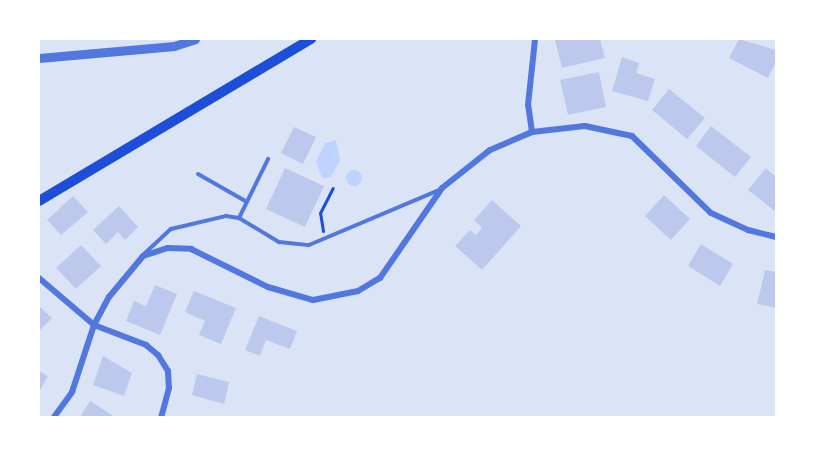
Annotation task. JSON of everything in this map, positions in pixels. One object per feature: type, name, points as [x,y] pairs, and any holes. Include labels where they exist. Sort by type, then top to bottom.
[{"type":"main road","points":[[39,201],[311,39]]},
{"type":"street","points":[[39,58],[174,46],[195,39]]},
{"type":"street","points":[[532,132],[528,105],[535,39]]},
{"type":"street","points":[[54,417],[72,392],[94,325],[109,297],[143,256],[168,248],[191,249],[268,287],[313,300],[358,291],[380,278],[442,188],[490,150],[532,132],[585,126],[632,136],[711,213],[776,237]]},
{"type":"street","points":[[39,278],[94,325],[146,345],[158,355],[168,371],[169,388],[161,417]]},
{"type":"lane","points":[[239,218],[268,159]]},
{"type":"lane","points":[[198,174],[247,202]]},
{"type":"lane","points":[[143,256],[171,229],[198,219],[239,218],[279,242],[309,245],[324,241],[442,188]]},
{"type":"path","points":[[324,241],[320,213],[333,188]]},
{"type":"shaded area","points":[[39,39],[776,39],[776,417],[39,417]]},
{"type":"water","points":[[336,140],[340,160],[331,177],[322,178],[316,162],[325,143]]},
{"type":"water","points":[[351,170],[357,170],[362,178],[360,184],[351,186],[346,181],[346,175]]},
{"type":"building","points":[[600,39],[605,58],[562,68],[555,40]]},
{"type":"building","points":[[739,39],[776,50],[776,62],[768,78],[729,58]]},
{"type":"building","points":[[622,57],[639,63],[636,73],[655,79],[648,101],[612,91]]},
{"type":"building","points":[[599,72],[606,107],[568,115],[560,80]]},
{"type":"building","points":[[669,89],[705,118],[687,139],[652,110]]},
{"type":"building","points":[[711,126],[751,157],[735,177],[696,146]]},
{"type":"building","points":[[294,127],[316,137],[303,164],[281,153]]},
{"type":"building","points":[[285,168],[324,186],[305,227],[266,209]]},
{"type":"building","points":[[766,168],[776,177],[776,212],[748,190]]},
{"type":"building","points":[[664,195],[690,219],[671,240],[645,216]]},
{"type":"building","points":[[73,196],[88,212],[61,235],[47,220]]},
{"type":"building","points":[[492,200],[521,226],[482,270],[455,246],[470,230],[476,235],[482,228],[474,220]]},
{"type":"building","points":[[119,206],[138,227],[125,240],[118,232],[106,244],[93,230]]},
{"type":"building","points":[[701,244],[733,264],[720,286],[688,266]]},
{"type":"building","points":[[81,245],[101,266],[76,289],[56,268]]},
{"type":"building","points":[[765,270],[776,272],[776,308],[757,304]]},
{"type":"building","points":[[155,285],[177,294],[160,335],[126,321],[134,301],[146,306]]},
{"type":"building","points":[[194,291],[236,308],[221,344],[199,335],[205,321],[185,312]]},
{"type":"building","points":[[39,306],[52,318],[39,331]]},
{"type":"building","points":[[259,316],[297,331],[290,349],[266,340],[260,356],[245,350]]},
{"type":"building","points":[[103,356],[132,373],[124,396],[93,385]]},
{"type":"building","points":[[39,371],[48,376],[39,392]]},
{"type":"building","points":[[197,374],[229,382],[224,404],[192,395]]},
{"type":"building","points":[[90,401],[115,417],[80,417]]}]
